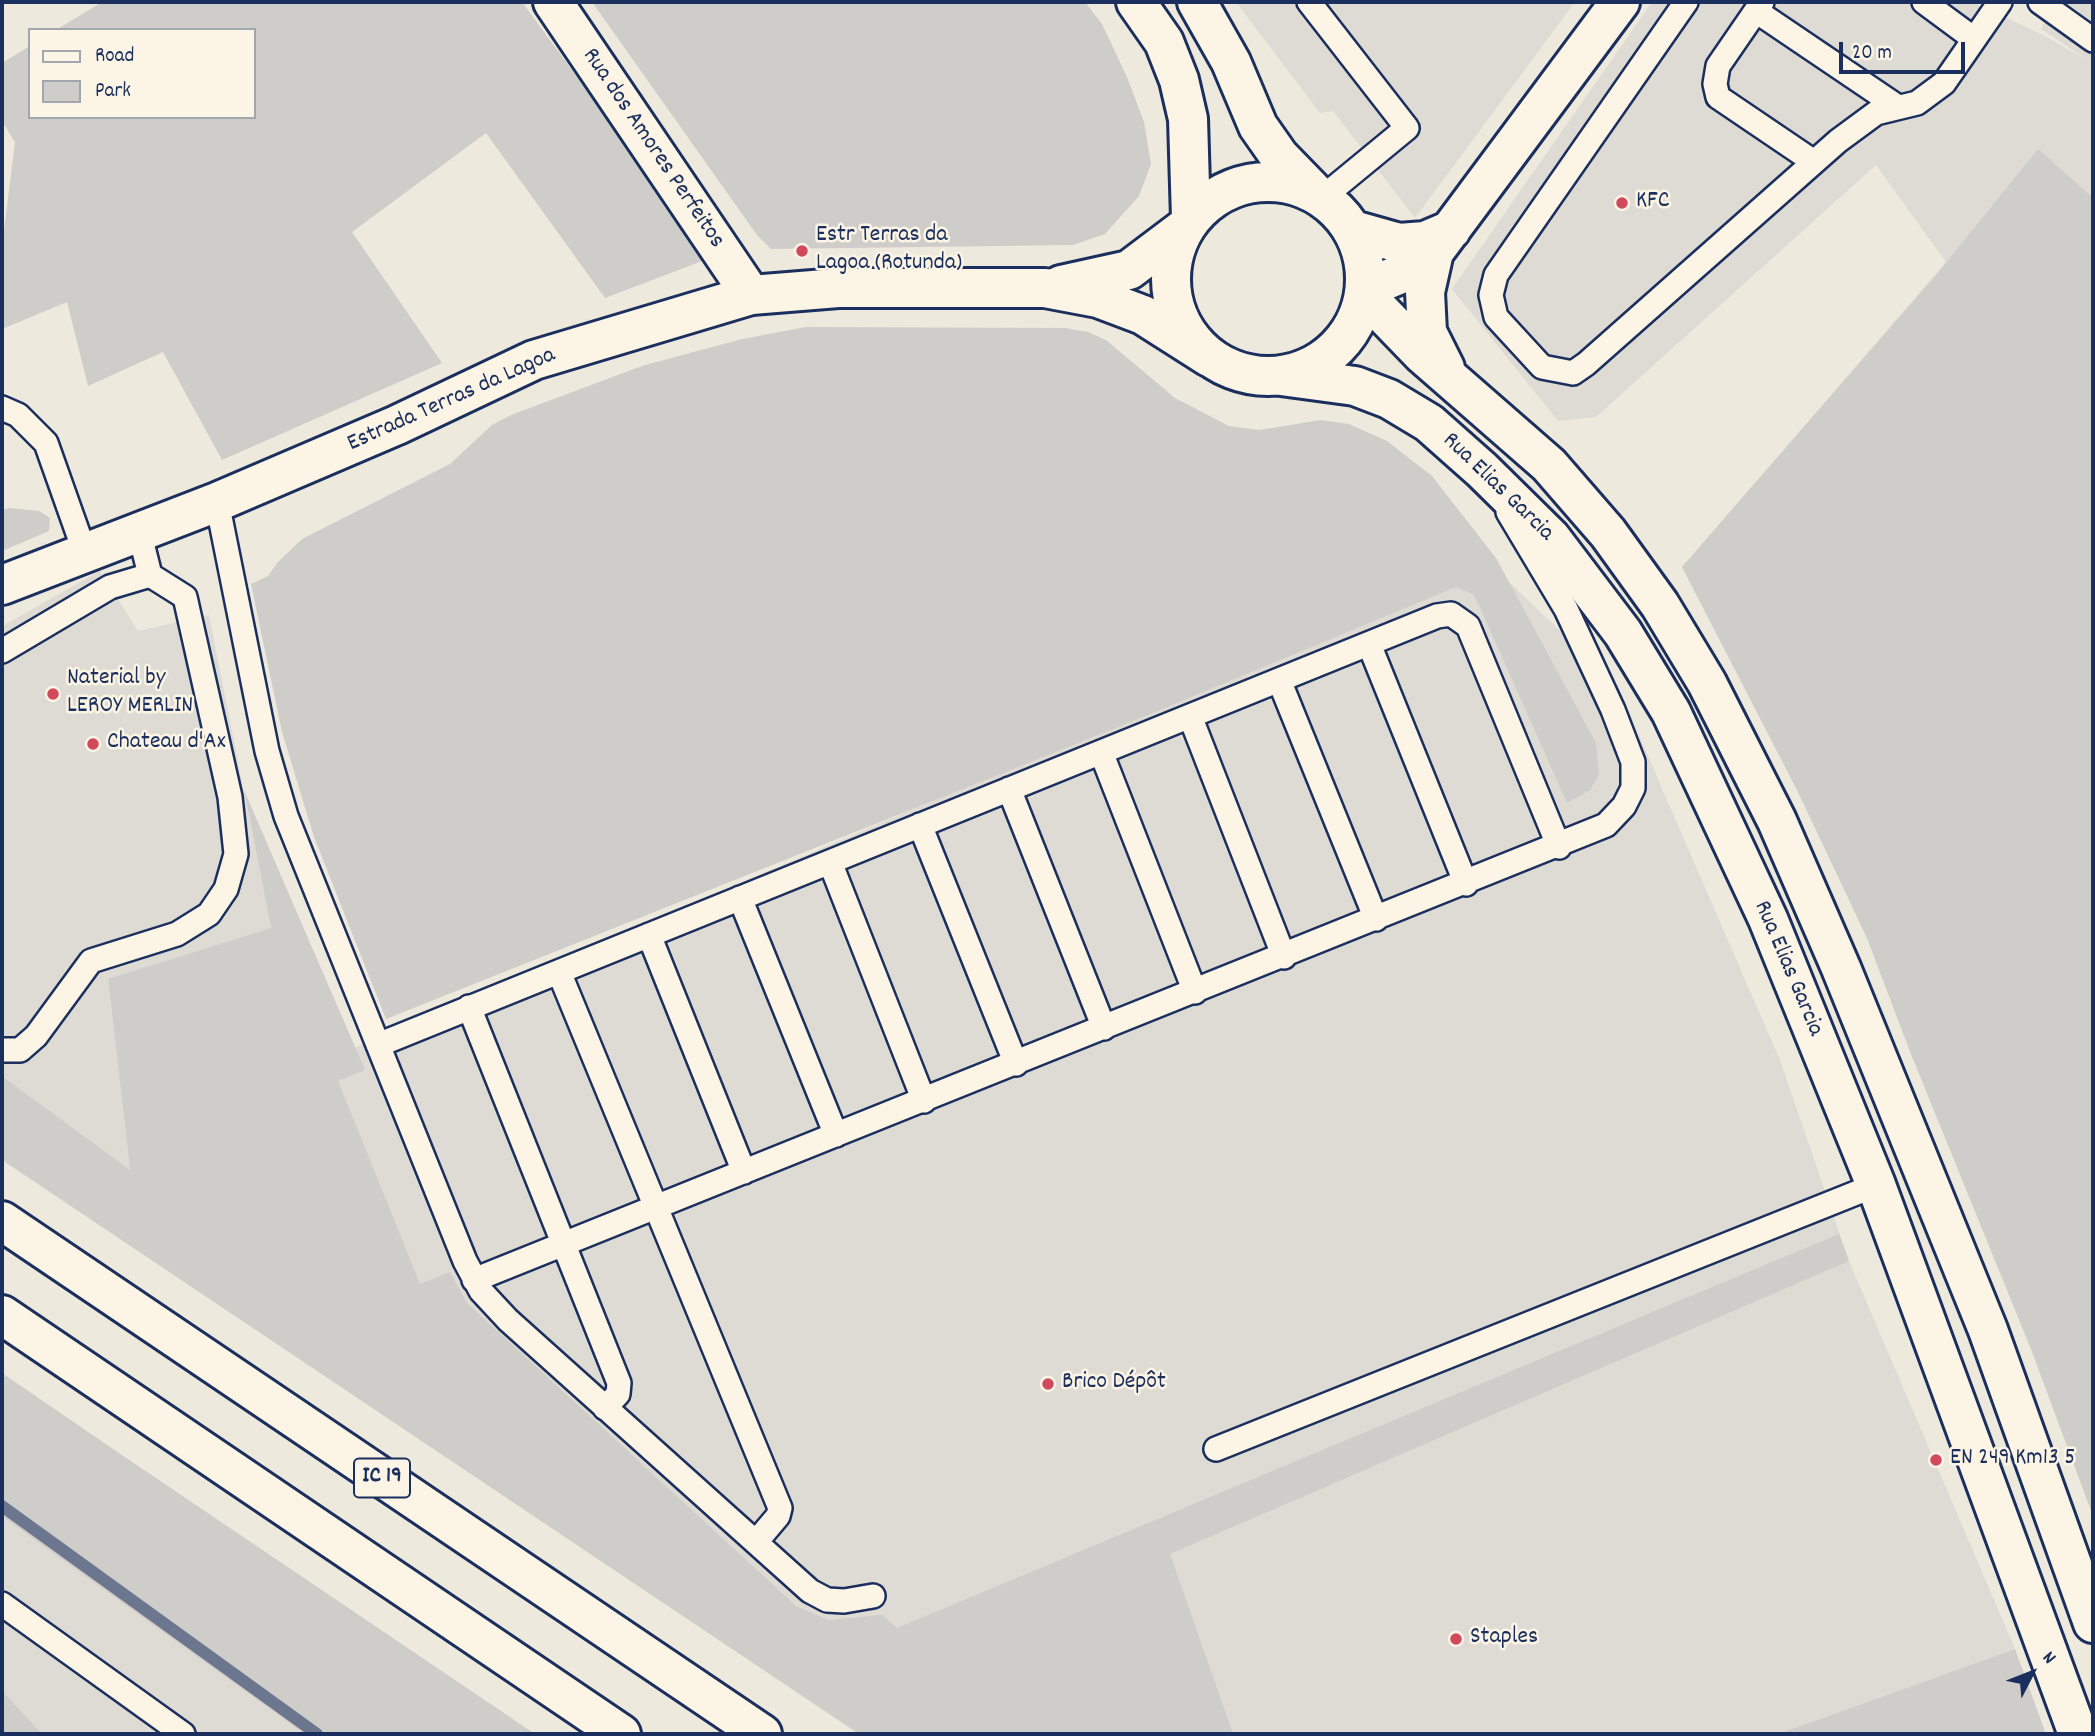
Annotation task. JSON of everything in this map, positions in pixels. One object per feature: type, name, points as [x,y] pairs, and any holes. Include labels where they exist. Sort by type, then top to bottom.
[{"type":"main road","name":"Rua dos Amores Perfeitos","points":[[553,2],[751,295]]},
{"type":"main road","points":[[1136,2],[1164,42],[1179,80],[1188,119],[1189,223]]},
{"type":"main road","points":[[1198,2],[1231,62],[1258,126],[1279,156],[1319,196],[1337,209],[1353,230],[1363,254],[1365,292],[1356,324],[1343,343],[1325,359],[1304,370],[1281,376],[1257,376],[1232,370],[1209,356],[1190,338],[1177,314],[1170,288],[1172,262],[1189,223],[1214,197],[1238,186],[1264,181],[1291,184],[1319,196]]},
{"type":"main road","points":[[1365,292],[1410,271],[1444,240],[1620,2]]},
{"type":"main road","name":"Estrada Terras da Lagoa","points":[[1045,288],[1129,270],[1189,223]]},
{"type":"main road","points":[[1353,230],[1399,243],[1444,240]]},
{"type":"main road","points":[[1444,240],[1425,292],[1427,332],[1442,365],[1459,387]]},
{"type":"main road","name":"Estrada Terras da Lagoa","points":[[2,584],[217,502],[397,425],[534,360],[751,295],[838,288],[1045,288],[1098,298],[1143,316],[1209,356]]},
{"type":"main road","name":"Rua Elias Garcia","points":[[1365,292],[1459,387],[1549,465],[1608,533],[1660,605],[1741,748],[1842,968],[1983,1318],[2093,1623]]},
{"type":"main road","name":"Rua Elias Garcia","points":[[1281,376],[1355,386],[1389,399],[1429,423],[1482,470],[1550,538],[1623,633],[1671,712],[1768,919],[1876,1185],[2078,1734]]},
{"type":"main road","name":"IC 19","points":[[2,1221],[762,1734]]},
{"type":"main road","points":[[2,1315],[621,1734]]},
{"type":"lane","points":[[1309,2],[1407,128],[1319,196]]},
{"type":"lane","points":[[1686,2],[1496,275],[1491,295],[1496,317],[1542,368],[1573,373],[1814,162],[1876,113],[1917,103],[1944,83],[2000,2]]},
{"type":"lane","points":[[1924,2],[1974,40]]},
{"type":"lane","points":[[2040,2],[2093,40]]},
{"type":"lane","points":[[1814,162],[1718,97],[1715,84],[1718,66],[1759,6],[1898,107]]},
{"type":"lane","points":[[2,408],[18,415],[46,443],[85,553]]},
{"type":"lane","points":[[474,1280],[1559,847],[1606,825],[1624,806],[1633,788],[1633,762],[1613,710],[1566,609],[1482,470]]},
{"type":"lane","points":[[217,502],[267,751],[286,816],[474,1280],[508,1320],[810,1591],[827,1600],[844,1601],[873,1596]]},
{"type":"lane","points":[[2,1050],[20,1050],[36,1035],[91,961],[177,934],[209,914],[226,889],[236,854],[230,797],[185,597],[150,575],[139,531]]},
{"type":"lane","points":[[2,651],[110,587],[150,575]]},
{"type":"lane","points":[[378,1045],[1437,616],[1451,614],[1468,626],[1559,847]]},
{"type":"lane","points":[[1369,644],[1466,884]]},
{"type":"lane","points":[[1279,680],[1376,919]]},
{"type":"lane","points":[[1190,716],[1284,957]]},
{"type":"lane","points":[[1101,752],[1195,992]]},
{"type":"lane","points":[[1009,789],[1104,1028]]},
{"type":"lane","points":[[920,825],[1016,1064]]},
{"type":"lane","points":[[830,862],[924,1101]]},
{"type":"lane","points":[[740,898],[836,1135]]},
{"type":"lane","points":[[649,935],[744,1172]]},
{"type":"lane","points":[[559,972],[780,1508],[778,1516],[755,1542]]},
{"type":"lane","points":[[470,1007],[619,1383],[618,1394],[606,1408]]},
{"type":"lane","points":[[1216,1449],[1876,1185]]},
{"type":"lane","points":[[2,1605],[183,1734]]},
{"type":"shaded area","points":[[1236,2],[1575,2],[1415,218],[1333,111],[1320,113]]},
{"type":"shaded area","points":[[1652,2],[1972,2],[2043,35],[2089,61],[2041,29],[2057,2],[2093,2],[2093,1516],[2031,1349],[1911,1054],[1867,938],[1798,792],[1682,567],[1946,262],[1876,165],[1596,417],[1558,421],[1452,289]]},
{"type":"shaded area","points":[[1489,563],[1617,685],[1780,1060],[1849,1261],[2015,1649],[1778,1734],[967,1734],[455,1420],[310,1060],[354,1048]]},
{"type":"shaded area","points":[[100,571],[138,631],[209,615],[271,928],[108,980],[130,1171],[2,1076],[2,626]]},
{"type":"shaded area","points":[[2,1440],[431,1734],[2,1734]]},
{"type":"green space","points":[[102,2],[522,2],[710,258],[605,298],[486,133],[352,232],[442,363],[222,460],[163,352],[88,386],[67,302],[2,329],[2,247],[15,142],[2,121],[2,63],[28,47],[28,119],[256,119],[256,28],[59,28]]},
{"type":"green space","points":[[592,2],[1085,2],[1102,24],[1127,77],[1144,122],[1151,164],[1139,196],[1105,234],[1073,245],[771,249],[757,235]]},
{"type":"green space","points":[[2038,149],[2093,198],[2093,1516],[2031,1349],[1911,1054],[1867,938],[1798,792],[1682,567],[1937,274]]},
{"type":"green space","points":[[806,327],[1065,328],[1088,332],[1106,340],[1175,398],[1229,426],[1259,430],[1321,420],[1349,424],[1387,441],[1432,476],[1496,558],[1596,743],[1599,774],[1590,790],[1567,803],[1478,603],[1473,594],[1456,587],[1131,722],[386,1019],[314,837],[282,732],[251,584],[268,576],[278,562],[302,539],[450,464],[492,425],[511,415],[642,366],[742,339]]},
{"type":"green space","points":[[9,508],[39,511],[50,518],[49,531],[2,551],[2,510]]},
{"type":"green space","points":[[244,790],[365,1070],[338,1081],[420,1284],[450,1272],[467,1303],[796,1606],[828,1620],[882,1615],[897,1628],[1839,1234],[1849,1261],[1170,1554],[1233,1734],[859,1734],[2,1160],[2,1076],[130,1170],[108,979],[271,928]]},
{"type":"green space","points":[[2,1373],[535,1734],[305,1734],[2,1516]]},
{"type":"green space","points":[[2015,1649],[2046,1734],[1778,1734]]},
{"type":"green space","points":[[3,1692],[42,1734],[2,1734]]},
{"type":"waterway","points":[[2,1506],[317,1734]]},
{"type":"place","name":"KFC","points":[[1622,203]]},
{"type":"place","name":"Estr Terras da Lagoa (Rotunda)","points":[[802,251]]},
{"type":"place","name":"Naterial by LEROY MERLIN","points":[[53,694]]},
{"type":"place","name":"Chateau d'Ax","points":[[93,744]]},
{"type":"place","name":"Brico Dépôt","points":[[1048,1384]]},
{"type":"place","name":"EN 249 Km13 5","points":[[1936,1460]]},
{"type":"place","name":"Staples","points":[[1456,1639]]}]
